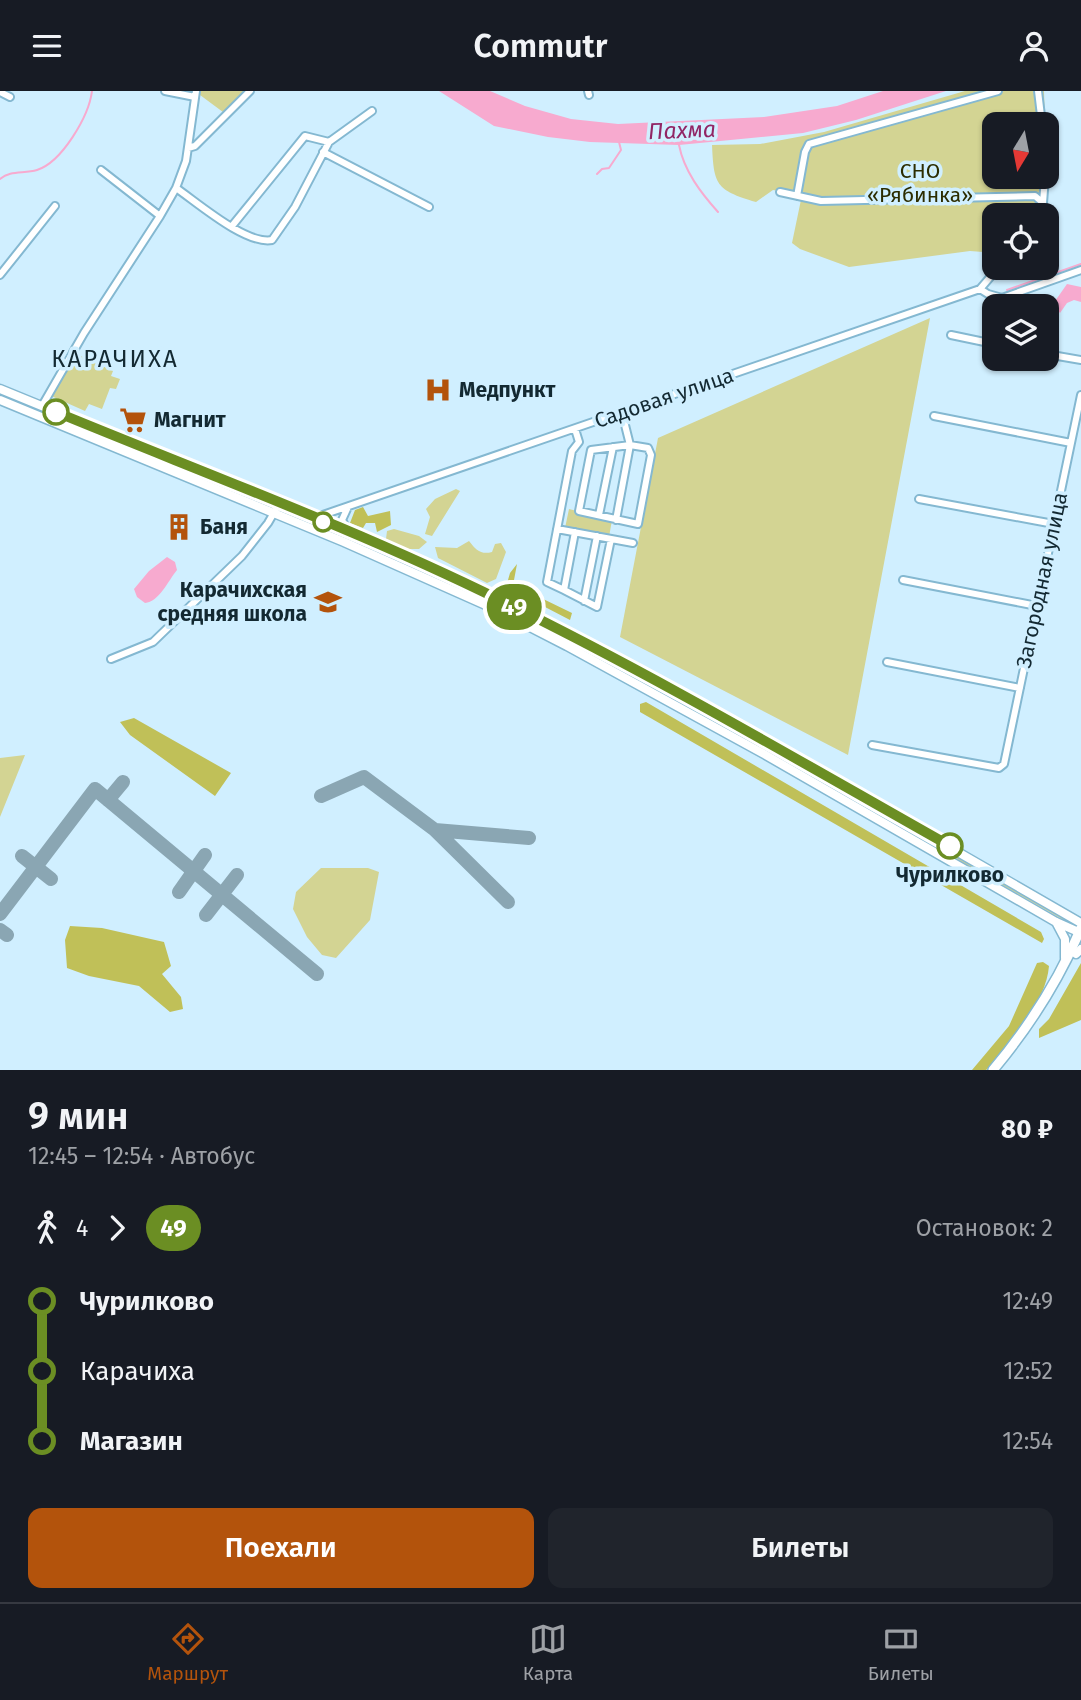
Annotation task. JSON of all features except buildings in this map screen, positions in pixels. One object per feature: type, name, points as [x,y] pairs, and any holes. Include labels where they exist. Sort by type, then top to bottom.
[{"type":"highway","points":[[993,1070],[1031,1020],[1059,975],[1080,929]]},
{"type":"highway","points":[[1000,1070],[1040,1018],[1081,943]]},
{"type":"main road","points":[[0,389],[349,532],[498,599],[610,656],[770,744],[1080,929]]},
{"type":"main road","points":[[0,400],[275,513],[493,608],[576,650],[764,754],[1056,922],[1080,929]]},
{"type":"main road","points":[[38,416],[42,406]]},
{"type":"main road","points":[[310,528],[314,518]]},
{"type":"main road","points":[[493,608],[498,599]]},
{"type":"main road","points":[[1056,922],[1066,942],[1065,957],[1059,975]]},
{"type":"street","points":[[42,406],[84,333],[176,188],[186,161],[196,94],[165,91]]},
{"type":"street","points":[[188,148],[195,146],[250,91]]},
{"type":"street","points":[[797,196],[809,144],[998,91]]},
{"type":"street","points":[[1038,91],[1041,112]]},
{"type":"street","points":[[0,92],[10,97]]},
{"type":"street","points":[[176,188],[248,237],[272,240],[295,207],[329,142],[372,111]]},
{"type":"street","points":[[232,226],[304,136],[329,142]]},
{"type":"street","points":[[323,152],[429,207]]},
{"type":"street","points":[[101,170],[160,216]]},
{"type":"street","points":[[1043,203],[1044,189]]},
{"type":"street","points":[[780,192],[821,201],[1035,196],[1043,203]]},
{"type":"street","points":[[0,275],[55,206]]},
{"type":"street","points":[[988,280],[980,289],[1002,297],[1081,271]]},
{"type":"street","name":"Садовая улица","points":[[314,518],[980,289]]},
{"type":"street","points":[[951,335],[982,341]]},
{"type":"street","points":[[1059,356],[1081,360]]},
{"type":"street","name":"Загородная улица","points":[[872,745],[999,768],[1004,764],[1081,396]]},
{"type":"street","points":[[616,520],[630,445],[622,413]]},
{"type":"street","points":[[934,416],[1071,443]]},
{"type":"street","points":[[575,429],[579,446]]},
{"type":"street","points":[[561,508],[638,524],[651,455],[648,448],[630,445],[590,450],[579,446],[572,450],[557,529],[548,579],[547,582],[597,607],[611,539]]},
{"type":"street","points":[[599,515],[613,447]]},
{"type":"street","points":[[579,511],[590,450]]},
{"type":"street","points":[[566,481],[584,483]]},
{"type":"street","points":[[919,499],[1054,524]]},
{"type":"street","points":[[111,659],[153,642],[242,556],[279,504]]},
{"type":"street","points":[[348,507],[342,520],[349,532]]},
{"type":"street","points":[[557,529],[633,543]]},
{"type":"street","points":[[564,590],[575,532]]},
{"type":"street","points":[[584,601],[597,536]]},
{"type":"street","points":[[903,580],[1037,607]]},
{"type":"street","points":[[887,662],[1020,688]]},
{"type":"green space","points":[[201,91],[248,91],[227,115],[200,95]]},
{"type":"green space","name":"СНО «Рябинка»","points":[[965,91],[1044,91],[1045,112],[982,112],[982,189],[1044,189],[1042,198],[1040,203],[982,203],[982,252],[970,251],[849,267],[800,249],[792,243],[802,195],[773,190],[756,202],[725,189],[719,184],[714,169],[712,145],[760,144],[824,132]]},
{"type":"green space","points":[[930,318],[848,755],[620,637],[658,438]]},
{"type":"green space","points":[[75,353],[113,371],[111,376],[120,379],[116,389],[110,388],[102,409],[89,404],[85,411],[49,395]]},
{"type":"green space","points":[[97,433],[274,506],[272,508],[96,436]]},
{"type":"green space","points":[[456,489],[460,491],[432,536],[425,534],[430,517],[426,509],[435,499]]},
{"type":"green space","points":[[569,509],[612,520],[609,537],[565,528]]},
{"type":"green space","points":[[324,525],[493,602],[322,529]]},
{"type":"green space","points":[[394,529],[419,536],[427,542],[419,549],[407,549],[386,539],[387,531]]},
{"type":"green space","points":[[469,541],[476,549],[485,553],[492,552],[495,544],[501,543],[506,552],[496,579],[487,583],[438,558],[435,547],[457,548]]},
{"type":"green space","points":[[501,605],[691,704],[1056,912],[1069,923],[688,707]]},
{"type":"green space","points":[[25,755],[0,817],[0,758]]},
{"type":"green space","points":[[321,868],[368,868],[379,872],[370,920],[336,958],[322,955],[307,937],[293,909],[296,892]]},
{"type":"shaded area","points":[[363,507],[368,516],[390,511],[391,525],[377,532],[375,523],[366,523],[363,528],[350,523],[355,510]]},
{"type":"shaded area","points":[[517,564],[514,580],[537,596],[572,613],[570,620],[522,595],[521,591],[512,592],[506,587],[510,573]]},
{"type":"shaded area","points":[[646,702],[1041,932],[1044,939],[1042,943],[640,712],[640,704]]},
{"type":"shaded area","points":[[134,718],[231,773],[215,796],[130,735],[120,722]]},
{"type":"shaded area","points":[[70,926],[102,928],[164,942],[171,966],[162,974],[181,997],[183,1009],[170,1012],[139,986],[89,976],[67,968],[65,940]]},
{"type":"shaded area","points":[[1043,962],[1049,966],[1047,979],[1036,1005],[993,1063],[986,1070],[972,1070],[1009,1026],[1037,963]]},
{"type":"shaded area","points":[[1081,963],[1081,1020],[1039,1038],[1039,1029],[1049,1019]]},
{"type":"water","name":"Пахма","points":[[439,91],[490,91],[525,106],[571,119],[618,124],[764,117],[837,106],[883,91],[946,91],[856,120],[803,133],[679,145],[590,142],[494,126]]},
{"type":"water","points":[[1067,284],[1081,287],[1081,302],[1074,300],[1067,303],[1060,313],[1059,295]]},
{"type":"water","points":[[167,557],[175,562],[177,570],[159,595],[145,603],[137,597],[134,589],[149,571]]},
{"type":"waterway","points":[[0,179],[13,173],[37,170],[56,158],[80,125],[92,91]]},
{"type":"waterway","points":[[597,174],[602,169],[609,168],[621,150],[619,142]]},
{"type":"waterway","points":[[679,145],[694,181],[718,212]]},
{"type":"waterway","points":[[1007,290],[1081,264]]},
{"type":"taxiway","points":[[321,796],[364,777],[435,830],[508,902]]},
{"type":"taxiway","points":[[108,800],[123,782]]},
{"type":"taxiway","points":[[0,914],[95,789],[317,974]]},
{"type":"taxiway","points":[[435,830],[529,838]]},
{"type":"taxiway","points":[[179,892],[205,855]]},
{"type":"taxiway","points":[[22,856],[51,879]]},
{"type":"taxiway","points":[[206,915],[237,875]]},
{"type":"taxiway","points":[[0,930],[7,935]]},
{"type":"bus line","name":"49","points":[[56,412],[349,532],[498,599],[610,656],[950,846]]},
{"type":"place","name":"Медпункт","points":[[438,390]]},
{"type":"place","name":"Магнит","points":[[133,420]]},
{"type":"place","name":"Баня","points":[[179,527]]},
{"type":"place","name":"Карачихская средняя школа","points":[[328,602]]},
{"type":"place","name":"Чурилково","points":[[950,846]]},
{"type":"district","name":"КАРАЧИХА","points":[[115,359]]}]
